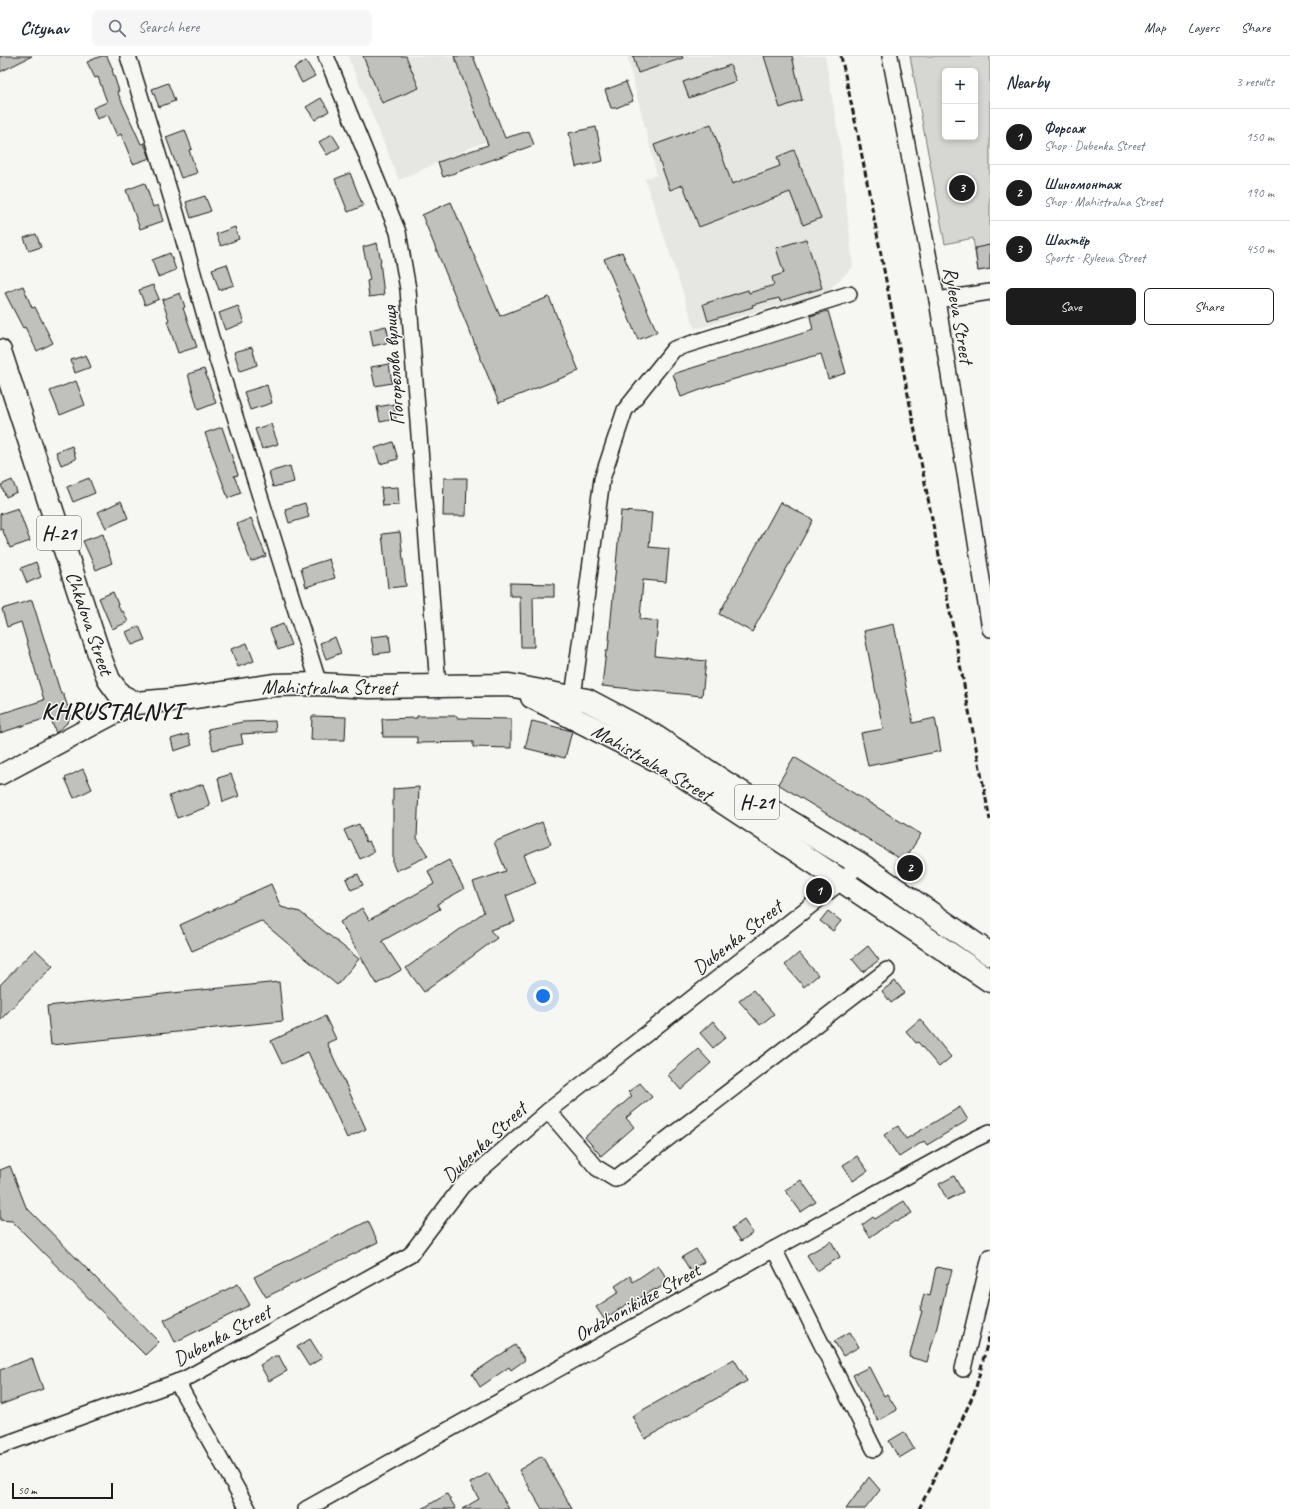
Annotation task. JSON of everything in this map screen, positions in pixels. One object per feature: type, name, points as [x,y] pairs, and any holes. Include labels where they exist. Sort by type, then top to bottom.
[{"type":"main road","name":"Chkalova Street","points":[[0,351],[100,658],[109,680],[120,695],[135,703]]},
{"type":"main road","name":"Mahistralna Street","points":[[135,703],[183,699],[274,685],[319,684],[369,687],[509,685],[587,700],[653,735],[726,783],[860,864],[990,954]]},
{"type":"main road","name":"Mahistralna Street","points":[[509,685],[668,766],[842,880],[990,981]]},
{"type":"street","points":[[128,56],[178,216],[220,367],[319,684]]},
{"type":"street","name":"Погорєлова вулиця","points":[[326,56],[398,232],[408,289],[438,686]]},
{"type":"street","name":"Ryleeva Street","points":[[890,56],[937,300],[990,629]]},
{"type":"street","points":[[937,300],[990,292]]},
{"type":"street","points":[[573,698],[602,479],[625,410],[674,349],[849,294]]},
{"type":"street","name":"Mahistralna Street","points":[[0,775],[135,703]]},
{"type":"street","name":"Dubenka Street","points":[[0,1446],[185,1379],[410,1255],[462,1186],[548,1111],[842,880],[860,864]]},
{"type":"street","points":[[548,1111],[597,1168],[615,1179],[887,970]]},
{"type":"street","name":"Ordzhonikidze Street","points":[[306,1509],[774,1249],[990,1132]]},
{"type":"street","points":[[774,1249],[874,1449]]},
{"type":"street","points":[[963,1369],[990,1257]]},
{"type":"street","points":[[177,1382],[248,1509]]},
{"type":"shaded area","points":[[348,56],[474,56],[503,133],[399,180]]},
{"type":"shaded area","points":[[627,56],[825,56],[840,144],[853,267],[826,292],[695,329],[645,179],[657,175]]},
{"type":"shaded area","points":[[910,56],[990,56],[990,269],[978,271],[973,238],[945,244]]},
{"type":"building","points":[[0,56],[32,56],[0,72]]},
{"type":"building","points":[[101,56],[107,56],[119,91],[117,91],[141,144],[144,143],[150,158],[133,164],[121,134],[117,136],[108,115],[97,119],[93,108],[107,102],[98,77],[95,78],[87,62]]},
{"type":"building","points":[[363,56],[406,56],[419,88],[382,103]]},
{"type":"building","points":[[454,56],[473,56],[505,138],[529,131],[534,145],[443,177],[438,162],[488,145]]},
{"type":"building","points":[[633,56],[682,56],[683,58],[638,73]]},
{"type":"building","points":[[764,56],[792,56],[802,100],[780,108]]},
{"type":"building","points":[[306,61],[315,76],[302,83],[294,68]]},
{"type":"building","points":[[730,65],[736,81],[689,98],[683,82]]},
{"type":"building","points":[[626,82],[633,101],[616,108],[611,108],[605,90]]},
{"type":"building","points":[[168,83],[175,101],[159,107],[152,89]]},
{"type":"building","points":[[321,98],[329,111],[315,120],[306,107]]},
{"type":"building","points":[[711,124],[732,184],[780,166],[777,157],[794,150],[821,218],[803,225],[790,192],[699,227],[683,185],[670,190],[654,145]]},
{"type":"building","points":[[596,127],[603,161],[576,167],[569,133]]},
{"type":"building","points":[[185,130],[192,149],[189,150],[197,173],[181,178],[166,137]]},
{"type":"building","points":[[332,134],[340,147],[327,155],[319,142]]},
{"type":"building","points":[[350,173],[363,206],[348,212],[335,179]]},
{"type":"building","points":[[145,183],[153,207],[158,205],[163,221],[140,229],[126,190]]},
{"type":"building","points":[[205,196],[211,211],[191,218],[186,202]]},
{"type":"building","points":[[451,202],[500,316],[549,297],[579,371],[499,403],[422,215]]},
{"type":"building","points":[[235,227],[239,239],[221,246],[216,234]]},
{"type":"building","points":[[36,234],[41,247],[29,251],[24,238]]},
{"type":"building","points":[[806,239],[822,288],[780,301],[779,298],[752,305],[753,307],[708,321],[703,304],[748,290],[749,293],[774,285],[772,277],[784,273],[776,248]]},
{"type":"building","points":[[377,243],[381,261],[384,295],[369,297],[367,281],[370,280],[363,247]]},
{"type":"building","points":[[990,245],[990,269],[978,271],[975,248]]},
{"type":"building","points":[[622,252],[657,332],[638,340],[604,259]]},
{"type":"building","points":[[170,253],[176,270],[158,277],[152,260]]},
{"type":"building","points":[[227,264],[234,285],[219,290],[212,269]]},
{"type":"building","points":[[153,285],[159,299],[145,305],[139,290]]},
{"type":"building","points":[[23,286],[32,308],[35,307],[53,343],[37,351],[5,293]]},
{"type":"building","points":[[180,293],[185,307],[183,308],[197,347],[178,353],[167,321],[169,320],[162,300]]},
{"type":"building","points":[[238,306],[244,323],[225,330],[219,313]]},
{"type":"building","points":[[828,311],[846,373],[828,379],[821,354],[714,385],[681,397],[673,374],[813,330],[810,316]]},
{"type":"building","points":[[386,326],[390,342],[373,346],[370,330]]},
{"type":"building","points":[[252,347],[257,365],[240,371],[234,352]]},
{"type":"building","points":[[86,355],[91,367],[75,373],[71,360]]},
{"type":"building","points":[[389,364],[392,383],[375,386],[371,367]]},
{"type":"building","points":[[204,369],[216,403],[198,410],[188,374]]},
{"type":"building","points":[[76,381],[85,405],[60,415],[50,391]]},
{"type":"building","points":[[267,385],[272,403],[250,410],[244,392]]},
{"type":"building","points":[[394,404],[396,419],[380,422],[377,407]]},
{"type":"building","points":[[271,424],[278,444],[262,449],[255,429]]},
{"type":"building","points":[[222,427],[238,475],[234,476],[241,493],[228,498],[205,433]]},
{"type":"building","points":[[393,442],[398,459],[380,464],[375,448]]},
{"type":"building","points":[[72,446],[76,459],[61,465],[56,452]]},
{"type":"building","points":[[290,466],[294,482],[273,487],[269,472]]},
{"type":"building","points":[[89,478],[95,493],[73,502],[67,487]]},
{"type":"building","points":[[444,478],[467,478],[466,516],[443,516]]},
{"type":"building","points":[[12,480],[17,492],[6,497],[1,485]]},
{"type":"building","points":[[398,487],[399,505],[383,506],[381,488]]},
{"type":"building","points":[[121,501],[128,518],[106,528],[98,512]]},
{"type":"building","points":[[780,502],[813,520],[752,632],[719,614]]},
{"type":"building","points":[[305,503],[309,517],[289,523],[285,509]]},
{"type":"building","points":[[18,508],[30,541],[10,548],[2,529],[0,530],[0,514]]},
{"type":"building","points":[[621,511],[652,513],[649,547],[669,549],[666,582],[643,580],[640,619],[658,621],[655,656],[706,661],[702,696],[602,686],[606,651],[608,651]]},
{"type":"building","points":[[251,518],[266,556],[251,562],[237,524]]},
{"type":"building","points":[[400,532],[406,586],[388,588],[382,534]]},
{"type":"building","points":[[103,534],[112,563],[96,570],[83,541]]},
{"type":"building","points":[[329,559],[335,578],[306,587],[301,568]]},
{"type":"building","points":[[36,562],[41,577],[27,583],[21,568]]},
{"type":"building","points":[[510,583],[554,584],[554,597],[533,597],[534,647],[521,647],[520,596],[510,596]]},
{"type":"building","points":[[113,592],[121,612],[123,611],[128,622],[112,629],[99,598]]},
{"type":"building","points":[[32,600],[61,694],[63,693],[71,716],[67,723],[56,733],[50,717],[0,733],[0,714],[44,700],[21,622],[7,627],[2,609]]},
{"type":"building","points":[[283,624],[291,645],[278,650],[270,629]]},
{"type":"building","points":[[894,624],[913,723],[935,718],[941,751],[868,766],[861,733],[883,729],[864,631]]},
{"type":"building","points":[[139,626],[145,640],[132,645],[126,632]]},
{"type":"building","points":[[389,635],[391,652],[374,654],[371,637]]},
{"type":"building","points":[[335,637],[341,653],[326,659],[320,643]]},
{"type":"building","points":[[247,643],[254,661],[238,667],[231,649]]},
{"type":"building","points":[[312,716],[346,717],[345,740],[311,740]]},
{"type":"building","points":[[417,716],[457,716],[457,718],[511,719],[511,748],[473,747],[473,742],[417,743],[417,737],[383,737],[382,719],[417,718]]},
{"type":"building","points":[[275,721],[276,732],[241,734],[243,744],[213,750],[208,729],[243,722]]},
{"type":"building","points":[[532,721],[572,731],[565,758],[525,748]]},
{"type":"building","points":[[188,734],[192,745],[174,751],[171,739]]},
{"type":"building","points":[[794,757],[921,834],[904,861],[778,784]]},
{"type":"building","points":[[83,769],[92,789],[74,798],[65,778]]},
{"type":"building","points":[[231,774],[239,796],[223,802],[218,778]]},
{"type":"building","points":[[203,784],[210,806],[177,818],[169,796]]},
{"type":"building","points":[[419,787],[417,838],[428,856],[396,871],[393,864],[393,789]]},
{"type":"building","points":[[542,822],[551,844],[524,855],[536,883],[506,896],[515,922],[490,930],[497,938],[424,992],[406,968],[484,912],[473,882],[506,871],[494,842]]},
{"type":"building","points":[[359,824],[366,842],[369,841],[374,852],[360,859],[351,840],[349,841],[344,830]]},
{"type":"building","points":[[449,860],[464,889],[437,904],[440,909],[382,941],[401,970],[377,984],[340,922],[362,908],[369,920],[434,884],[428,871]]},
{"type":"building","points":[[358,874],[363,885],[351,890],[346,879]]},
{"type":"building","points":[[271,884],[281,907],[300,912],[359,959],[337,985],[261,921],[192,951],[180,925]]},
{"type":"building","points":[[828,911],[841,921],[833,931],[820,921]]},
{"type":"building","points":[[868,946],[879,960],[863,972],[852,959]]},
{"type":"building","points":[[35,949],[53,966],[0,1020],[0,985]]},
{"type":"building","points":[[799,953],[818,975],[804,987],[785,965]]},
{"type":"building","points":[[895,981],[905,993],[891,1003],[882,991]]},
{"type":"building","points":[[279,982],[283,1021],[51,1045],[47,1006]]},
{"type":"building","points":[[753,990],[774,1014],[760,1025],[739,1001]]},
{"type":"building","points":[[325,1016],[336,1039],[327,1043],[366,1129],[347,1138],[308,1052],[282,1064],[271,1041]]},
{"type":"building","points":[[920,1019],[951,1057],[939,1067],[918,1042],[916,1043],[906,1031]]},
{"type":"building","points":[[713,1021],[726,1037],[713,1048],[700,1033]]},
{"type":"building","points":[[698,1049],[711,1063],[681,1090],[668,1075]]},
{"type":"building","points":[[640,1083],[652,1097],[626,1118],[634,1127],[601,1156],[585,1137],[632,1096],[628,1092]]},
{"type":"building","points":[[960,1107],[968,1120],[927,1145],[924,1141],[899,1157],[884,1135],[898,1126],[906,1139]]},
{"type":"building","points":[[857,1156],[868,1171],[853,1181],[843,1165]]},
{"type":"building","points":[[10,1166],[26,1207],[159,1342],[145,1355],[12,1221],[0,1220],[0,1170]]},
{"type":"building","points":[[954,1176],[963,1192],[947,1200],[939,1184]]},
{"type":"building","points":[[801,1180],[816,1202],[801,1212],[785,1190]]},
{"type":"building","points":[[904,1201],[912,1213],[896,1222],[895,1220],[870,1237],[862,1225],[873,1217],[875,1219]]},
{"type":"building","points":[[744,1220],[753,1233],[741,1241],[732,1228]]},
{"type":"building","points":[[368,1221],[378,1242],[266,1297],[254,1277]]},
{"type":"building","points":[[831,1241],[840,1257],[817,1271],[807,1255]]},
{"type":"building","points":[[696,1249],[704,1262],[690,1270],[682,1257]]},
{"type":"building","points":[[658,1265],[669,1282],[628,1305],[627,1304],[604,1319],[596,1307],[619,1292],[615,1286],[630,1276],[633,1282]]},
{"type":"building","points":[[936,1267],[952,1270],[927,1362],[909,1357],[922,1311],[920,1310],[924,1294],[930,1296]]},
{"type":"building","points":[[238,1284],[250,1305],[175,1342],[164,1320]]},
{"type":"building","points":[[850,1332],[859,1347],[843,1356],[834,1341]]},
{"type":"building","points":[[310,1339],[322,1358],[309,1366],[297,1347]]},
{"type":"building","points":[[515,1345],[525,1360],[511,1370],[509,1367],[480,1387],[472,1374]]},
{"type":"building","points":[[275,1356],[279,1356],[287,1371],[269,1381],[260,1365]]},
{"type":"building","points":[[32,1358],[43,1389],[0,1405],[0,1370]]},
{"type":"building","points":[[734,1359],[747,1381],[645,1439],[632,1416]]},
{"type":"building","points":[[869,1367],[884,1396],[887,1394],[897,1410],[878,1421],[853,1375]]},
{"type":"building","points":[[904,1432],[914,1449],[899,1458],[889,1441]]},
{"type":"building","points":[[542,1456],[572,1509],[542,1509],[519,1470]]},
{"type":"building","points":[[488,1473],[509,1509],[462,1509],[479,1499],[470,1483]]},
{"type":"building","points":[[869,1477],[880,1490],[865,1509],[846,1509]]},
{"type":"building","points":[[447,1494],[456,1509],[422,1509]]},
{"type":"railway","points":[[841,56],[857,130],[990,820]]},
{"type":"railway","points":[[919,1509],[975,1391],[990,1333]]},
{"type":"place","name":"Шахтёр","points":[[962,188]]},
{"type":"place","name":"Шиномонтаж","points":[[910,868]]},
{"type":"place","name":"Форсаж","points":[[819,891]]},
{"type":"district","name":"KHRUSTALNYI","points":[[112,711]]}]
